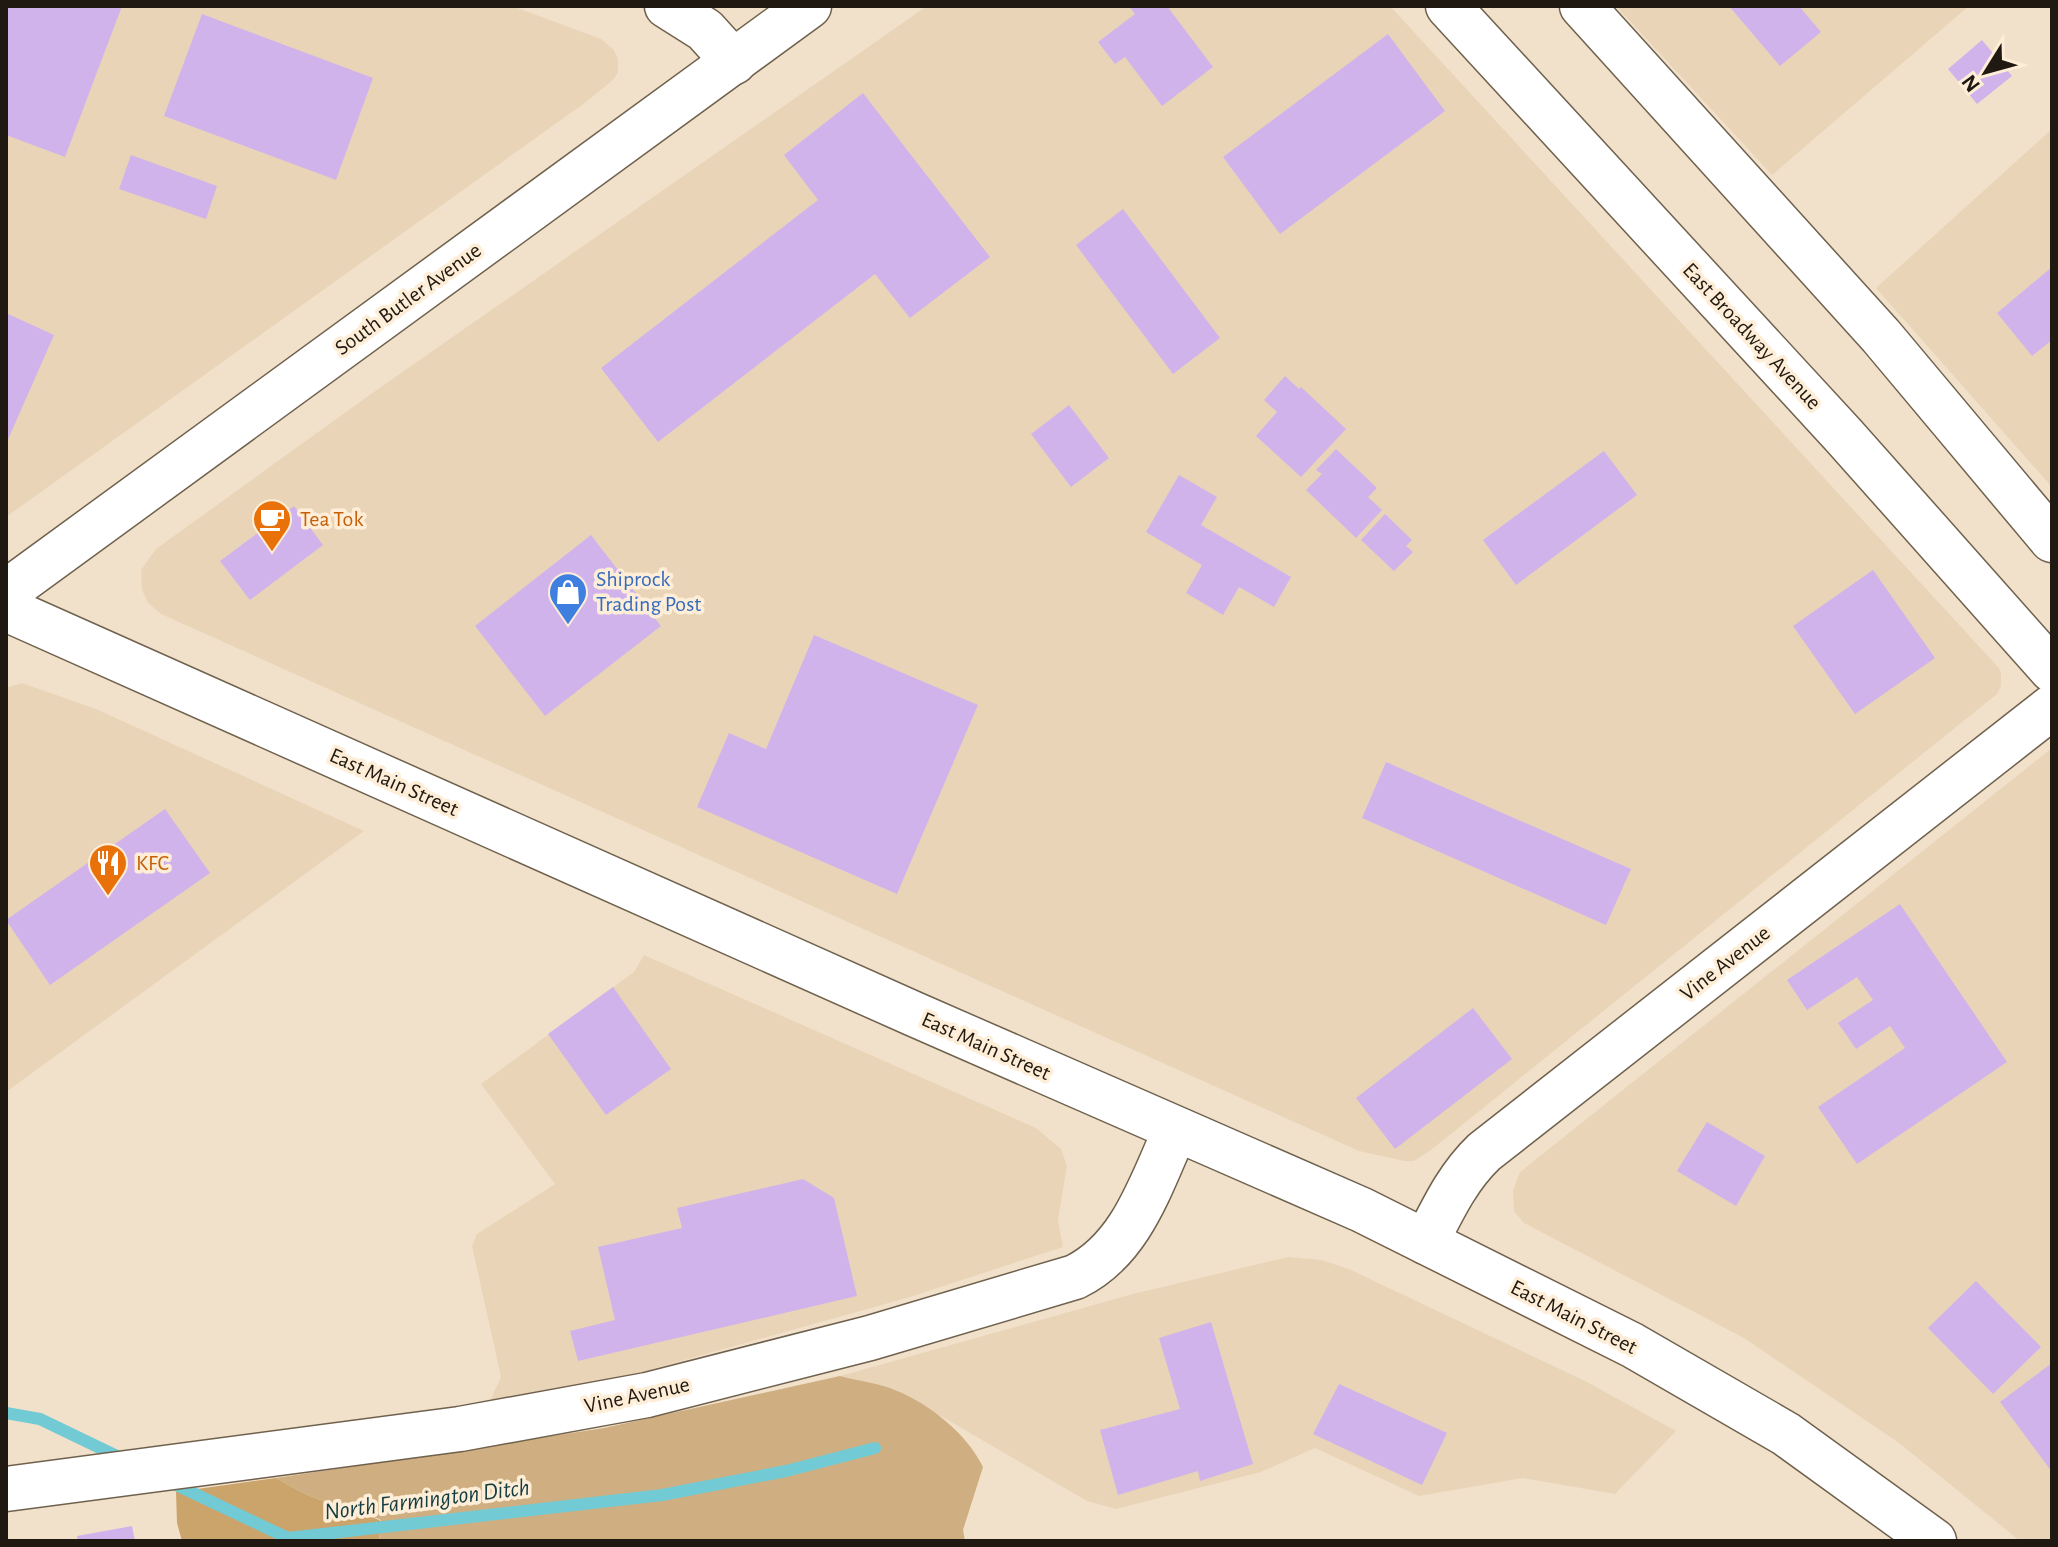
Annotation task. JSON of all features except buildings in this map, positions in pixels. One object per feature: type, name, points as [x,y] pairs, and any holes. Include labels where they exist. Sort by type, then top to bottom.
[{"type":"main road","points":[[667,6],[705,30],[734,62]]},
{"type":"main road","name":"South Butler Avenue","points":[[6,592],[809,6]]},
{"type":"main road","name":"East Broadway Avenue","points":[[1448,6],[1844,436],[2052,670]]},
{"type":"main road","points":[[1582,6],[1881,336],[2052,540]]},
{"type":"main road","name":"East Main Street","points":[[6,609],[1362,1210],[1632,1345],[1786,1434],[1934,1541]]},
{"type":"main road","name":"Vine Avenue","points":[[1426,1242],[1455,1185],[1484,1152],[2052,707]]},
{"type":"main road","name":"Vine Avenue","points":[[6,1489],[460,1429],[647,1395],[870,1338],[1075,1277],[1094,1265],[1126,1235],[1176,1129]]},
{"type":"shaded area","points":[[6,6],[512,6],[601,39],[614,50],[618,72],[586,102],[6,517]]},
{"type":"shaded area","points":[[927,6],[1390,6],[1998,667],[2001,686],[1997,694],[1431,1150],[1414,1161],[1404,1161],[1359,1151],[161,614],[148,603],[142,590],[141,570],[156,549],[371,394]]},
{"type":"shaded area","points":[[1616,6],[1969,6],[1772,175]]},
{"type":"shaded area","points":[[2052,129],[2052,487],[1876,288]]},
{"type":"shaded area","points":[[22,683],[96,709],[364,831],[6,1092],[6,688]]},
{"type":"shaded area","points":[[2052,748],[2052,1541],[2020,1541],[1899,1443],[1744,1338],[1524,1223],[1514,1211],[1513,1190],[1520,1172]]},
{"type":"shaded area","points":[[644,955],[1036,1128],[1061,1149],[1067,1166],[1058,1220],[1063,1247],[910,1297],[642,1372],[570,1390],[490,1401],[501,1377],[472,1246],[477,1234],[555,1184],[481,1084],[634,972]]},
{"type":"shaded area","points":[[1288,1257],[1322,1260],[1351,1270],[1587,1382],[1676,1431],[1615,1494],[1523,1478],[1419,1496],[1315,1448],[1261,1472],[1116,1509],[1087,1501],[896,1390],[840,1376],[1133,1294]]},
{"type":"shaded area","points":[[840,1376],[908,1396],[946,1421],[967,1443],[983,1467],[963,1530],[965,1541],[379,1541],[381,1520],[312,1497],[276,1478],[604,1428]]},
{"type":"shaded area","points":[[276,1478],[312,1497],[381,1521],[379,1541],[182,1541],[177,1523],[176,1492]]},
{"type":"waterway","name":"North Farmington Ditch","points":[[6,1413],[40,1419],[125,1460]]},
{"type":"waterway","name":"North Farmington Ditch","points":[[170,1482],[288,1538],[662,1495],[786,1471],[875,1448]]},
{"type":"place","name":"Tea Tok","points":[[272,553]]},
{"type":"place","name":"Shiprock Trading Post","points":[[568,626]]},
{"type":"place","name":"KFC","points":[[108,897]]}]
